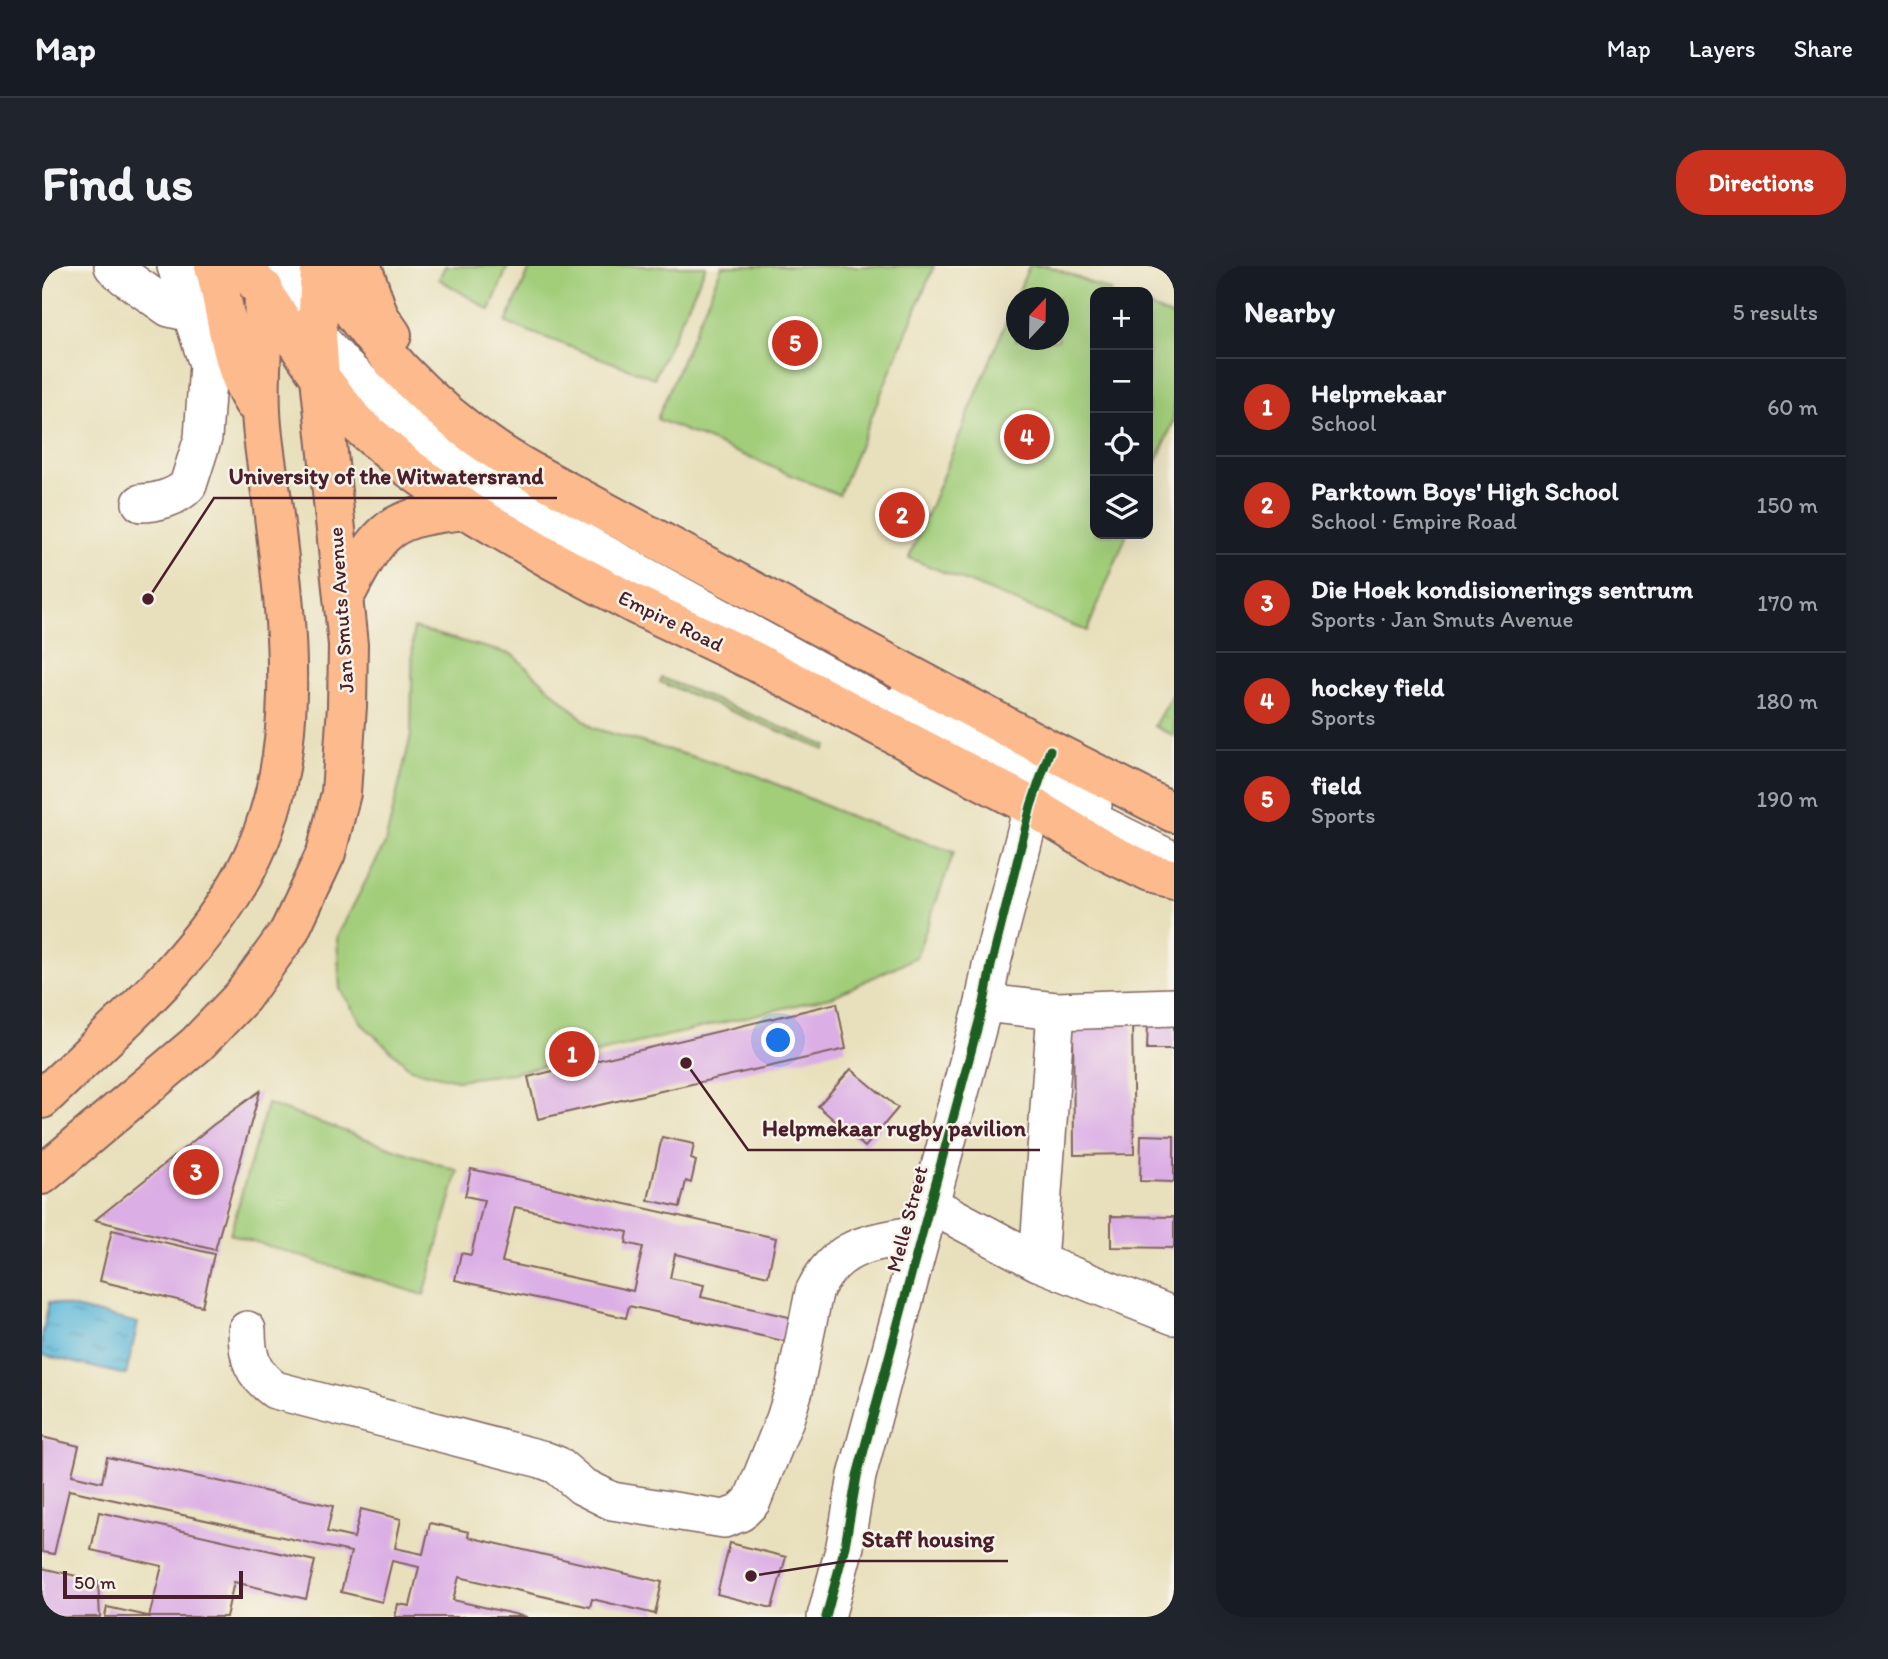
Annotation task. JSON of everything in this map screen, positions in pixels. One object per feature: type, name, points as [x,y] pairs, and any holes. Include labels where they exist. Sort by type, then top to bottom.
[{"type":"main road","points":[[214,266],[244,386],[261,412]]},
{"type":"main road","name":"Jan Smuts Avenue","points":[[42,1175],[197,1044],[242,997],[289,932],[326,853],[341,793],[348,645],[345,596],[320,377],[317,321],[321,266]]},
{"type":"main road","name":"Empire Road","points":[[321,266],[381,350],[412,383],[453,419],[495,450],[1039,781],[1103,850],[1150,873],[1174,879]]},
{"type":"main road","points":[[362,266],[379,316],[394,338],[422,369],[559,487]]},
{"type":"main road","points":[[42,1099],[152,991],[193,947],[220,912],[246,870],[265,828],[276,790],[288,706],[284,618],[261,412],[268,272]]},
{"type":"main road","name":"Empire Road","points":[[268,272],[320,377],[355,422],[406,466],[467,510],[636,605],[754,661],[1039,781],[1174,813]]},
{"type":"main road","points":[[345,596],[368,552],[382,535],[410,518],[467,510]]},
{"type":"street","points":[[113,266],[169,308],[191,313]]},
{"type":"street","points":[[141,503],[152,503],[184,490],[188,485],[192,436],[208,364],[176,266]]},
{"type":"street","points":[[268,272],[433,428],[513,487],[1039,781],[1174,846]]},
{"type":"street","points":[[1039,781],[1113,833],[1174,861]]},
{"type":"street","name":"Melle Street","points":[[826,1617],[845,1546],[857,1476],[984,1003],[991,966],[1039,781]]},
{"type":"street","points":[[984,1003],[1056,1011],[1174,1007]]},
{"type":"street","points":[[1038,1262],[1056,1011]]},
{"type":"street","points":[[247,1330],[247,1347],[254,1370],[262,1381],[275,1390],[557,1465],[582,1486],[612,1501],[724,1519],[740,1513],[752,1501],[785,1419],[794,1390],[814,1292],[821,1277],[842,1255],[861,1245],[925,1219],[1174,1317]]},
{"type":"street","name":"Melle Street","points":[[807,1617],[830,1538],[857,1476]]},
{"type":"green space","points":[[445,266],[508,266],[490,310],[439,279]]},
{"type":"green space","points":[[531,266],[706,266],[654,378],[506,323]]},
{"type":"green space","points":[[722,266],[934,266],[839,495],[657,419]]},
{"type":"green space","points":[[1029,266],[1049,266],[1101,287],[1090,287],[1090,539],[1125,539],[1087,631],[909,558],[1006,322],[1006,350],[1069,350],[1069,287],[1020,287]]},
{"type":"green space","points":[[1153,309],[1174,317],[1174,420],[1153,471]]},
{"type":"green space","points":[[413,628],[513,655],[593,728],[756,775],[846,815],[954,852],[916,957],[834,996],[512,1073],[457,1080],[411,1069],[363,1025],[340,989],[337,937],[385,844],[411,735]]},
{"type":"green space","points":[[662,678],[827,746],[825,750],[660,682]]},
{"type":"green space","points":[[1174,691],[1174,736],[1154,726]]},
{"type":"green space","points":[[267,1104],[458,1171],[424,1295],[230,1234]]},
{"type":"water","points":[[49,1302],[138,1323],[126,1375],[42,1355],[42,1336]]},
{"type":"building","points":[[837,1003],[846,1049],[538,1119],[528,1077]]},
{"type":"building","points":[[1073,1018],[1132,1018],[1134,1154],[1074,1155]]},
{"type":"building","points":[[1148,1021],[1174,1022],[1174,1049],[1147,1049]]},
{"type":"building","points":[[851,1069],[898,1108],[865,1147],[818,1106]]},
{"type":"building","points":[[260,1091],[215,1250],[95,1220],[213,1125]]},
{"type":"building","points":[[1141,1135],[1174,1136],[1174,1182],[1140,1181]]},
{"type":"building","points":[[662,1137],[694,1144],[691,1159],[696,1161],[691,1183],[686,1181],[680,1207],[648,1200]]},
{"type":"building","points":[[471,1169],[776,1238],[768,1276],[675,1254],[670,1278],[704,1285],[701,1297],[793,1318],[788,1342],[629,1306],[626,1318],[455,1280],[461,1253],[471,1255],[484,1200],[465,1196]],"holes":[[[515,1207],[628,1232],[626,1243],[643,1247],[633,1291],[502,1262]]]},
{"type":"building","points":[[1111,1216],[1174,1217],[1174,1248],[1111,1247]]},
{"type":"building","points":[[112,1230],[214,1254],[202,1306],[100,1281]]},
{"type":"building","points":[[42,1437],[79,1446],[72,1475],[102,1482],[107,1457],[333,1506],[327,1532],[354,1538],[361,1509],[401,1519],[395,1548],[423,1554],[430,1523],[469,1532],[468,1537],[662,1582],[655,1614],[592,1599],[590,1607],[459,1577],[453,1600],[527,1617],[395,1617],[398,1604],[410,1606],[419,1567],[392,1561],[382,1602],[341,1592],[351,1552],[69,1490],[54,1554],[42,1552]]},
{"type":"building","points":[[99,1512],[315,1561],[306,1599],[234,1582],[226,1617],[149,1617],[162,1566],[91,1550]]},
{"type":"building","points":[[730,1543],[786,1557],[772,1608],[717,1594]]},
{"type":"building","points":[[42,1568],[98,1581],[100,1617],[42,1617]]},
{"type":"building","points":[[107,1607],[148,1616],[148,1617],[105,1617]]},
{"type":"cycle path","points":[[826,1617],[845,1546],[857,1476],[984,1003],[1031,806],[1050,750]]},
{"type":"place","name":"field","points":[[795,343]]},
{"type":"place","name":"hockey field","points":[[1027,437]]},
{"type":"place","name":"Parktown Boys' High School","points":[[902,515]]},
{"type":"place","name":"University of the Witwatersrand","points":[[148,599]]},
{"type":"place","name":"Helpmekaar","points":[[572,1054]]},
{"type":"place","name":"Helpmekaar rugby pavilion","points":[[686,1063]]},
{"type":"place","name":"Die Hoek kondisionerings sentrum","points":[[196,1172]]},
{"type":"place","name":"Staff housing","points":[[751,1576]]}]
